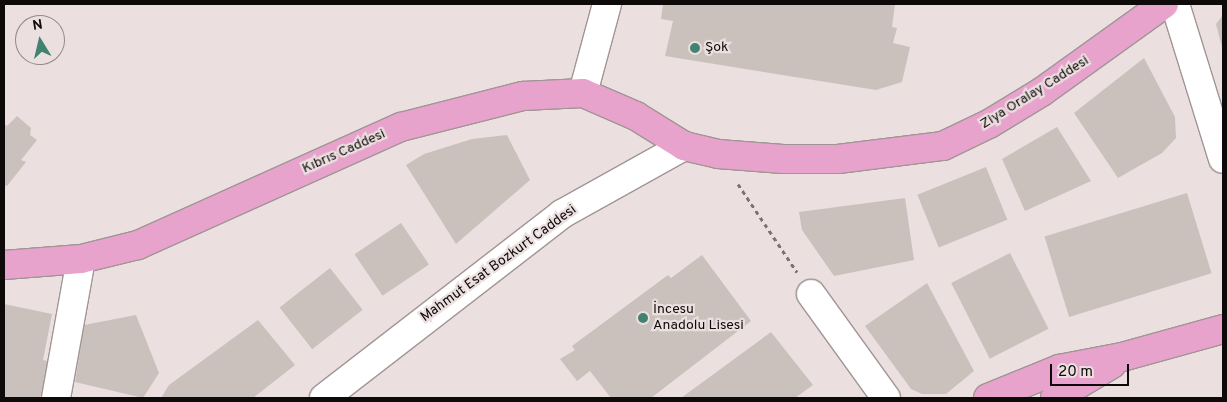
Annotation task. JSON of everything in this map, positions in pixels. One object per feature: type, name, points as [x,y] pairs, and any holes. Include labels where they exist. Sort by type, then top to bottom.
[{"type":"main road","name":"Ziya Oralay Caddesi","points":[[684,146],[718,154],[783,159],[838,159],[943,146],[989,124],[1044,91],[1164,4]]},
{"type":"main road","name":"Kıbrıs Caddesi","points":[[4,266],[81,259],[138,245],[176,230],[334,155],[401,127],[523,96],[583,94],[636,116],[684,146]]},
{"type":"main road","points":[[988,398],[1059,369],[1122,357],[1223,329]]},
{"type":"main road","points":[[1055,398],[1122,357]]},
{"type":"street","points":[[583,94],[607,4]]},
{"type":"street","points":[[1175,4],[1222,150]]},
{"type":"street","name":"Mahmut Esat Bozkurt Caddesi","points":[[324,398],[562,214],[684,146]]},
{"type":"street","points":[[56,398],[81,259]]},
{"type":"street","points":[[811,294],[886,398]]},
{"type":"path","points":[[718,154],[811,294]]},
{"type":"building","points":[[663,4],[895,4],[892,27],[897,28],[893,43],[910,47],[902,82],[876,90],[665,56],[673,21],[661,19]]},
{"type":"building","points":[[1223,15],[1223,51],[1216,24]]},
{"type":"building","points":[[1144,58],[1175,117],[1176,138],[1162,153],[1118,178],[1074,113]]},
{"type":"building","points":[[17,116],[31,128],[30,135],[37,140],[21,160],[26,162],[7,186],[4,185],[4,124],[7,126]]},
{"type":"building","points":[[1057,127],[1091,181],[1025,211],[1002,159]]},
{"type":"building","points":[[507,135],[530,180],[456,244],[406,165],[424,154],[472,139]]},
{"type":"building","points":[[986,167],[1007,220],[939,248],[917,195]]},
{"type":"building","points":[[1187,193],[1212,273],[1069,317],[1045,237]]},
{"type":"building","points":[[905,198],[914,260],[834,276],[802,230],[799,212]]},
{"type":"building","points":[[401,223],[429,264],[383,296],[355,254]]},
{"type":"building","points":[[1010,253],[1049,329],[990,359],[951,283]]},
{"type":"building","points":[[702,255],[751,321],[651,398],[611,398],[590,371],[577,381],[560,359],[575,350],[572,346],[668,275],[671,278]]},
{"type":"building","points":[[330,268],[363,310],[312,349],[280,307]]},
{"type":"building","points":[[927,283],[974,371],[946,394],[922,394],[911,389],[865,326]]},
{"type":"building","points":[[4,304],[52,314],[43,360],[50,362],[40,398],[4,398]]},
{"type":"building","points":[[136,315],[159,373],[143,398],[75,382],[84,325]]},
{"type":"building","points":[[258,320],[295,365],[253,398],[161,398],[169,385]]},
{"type":"building","points":[[771,332],[813,385],[795,398],[681,398]]},
{"type":"place","name":"Şok","points":[[695,48]]},
{"type":"place","name":"İncesu Anadolu Lisesi","points":[[643,318]]}]
